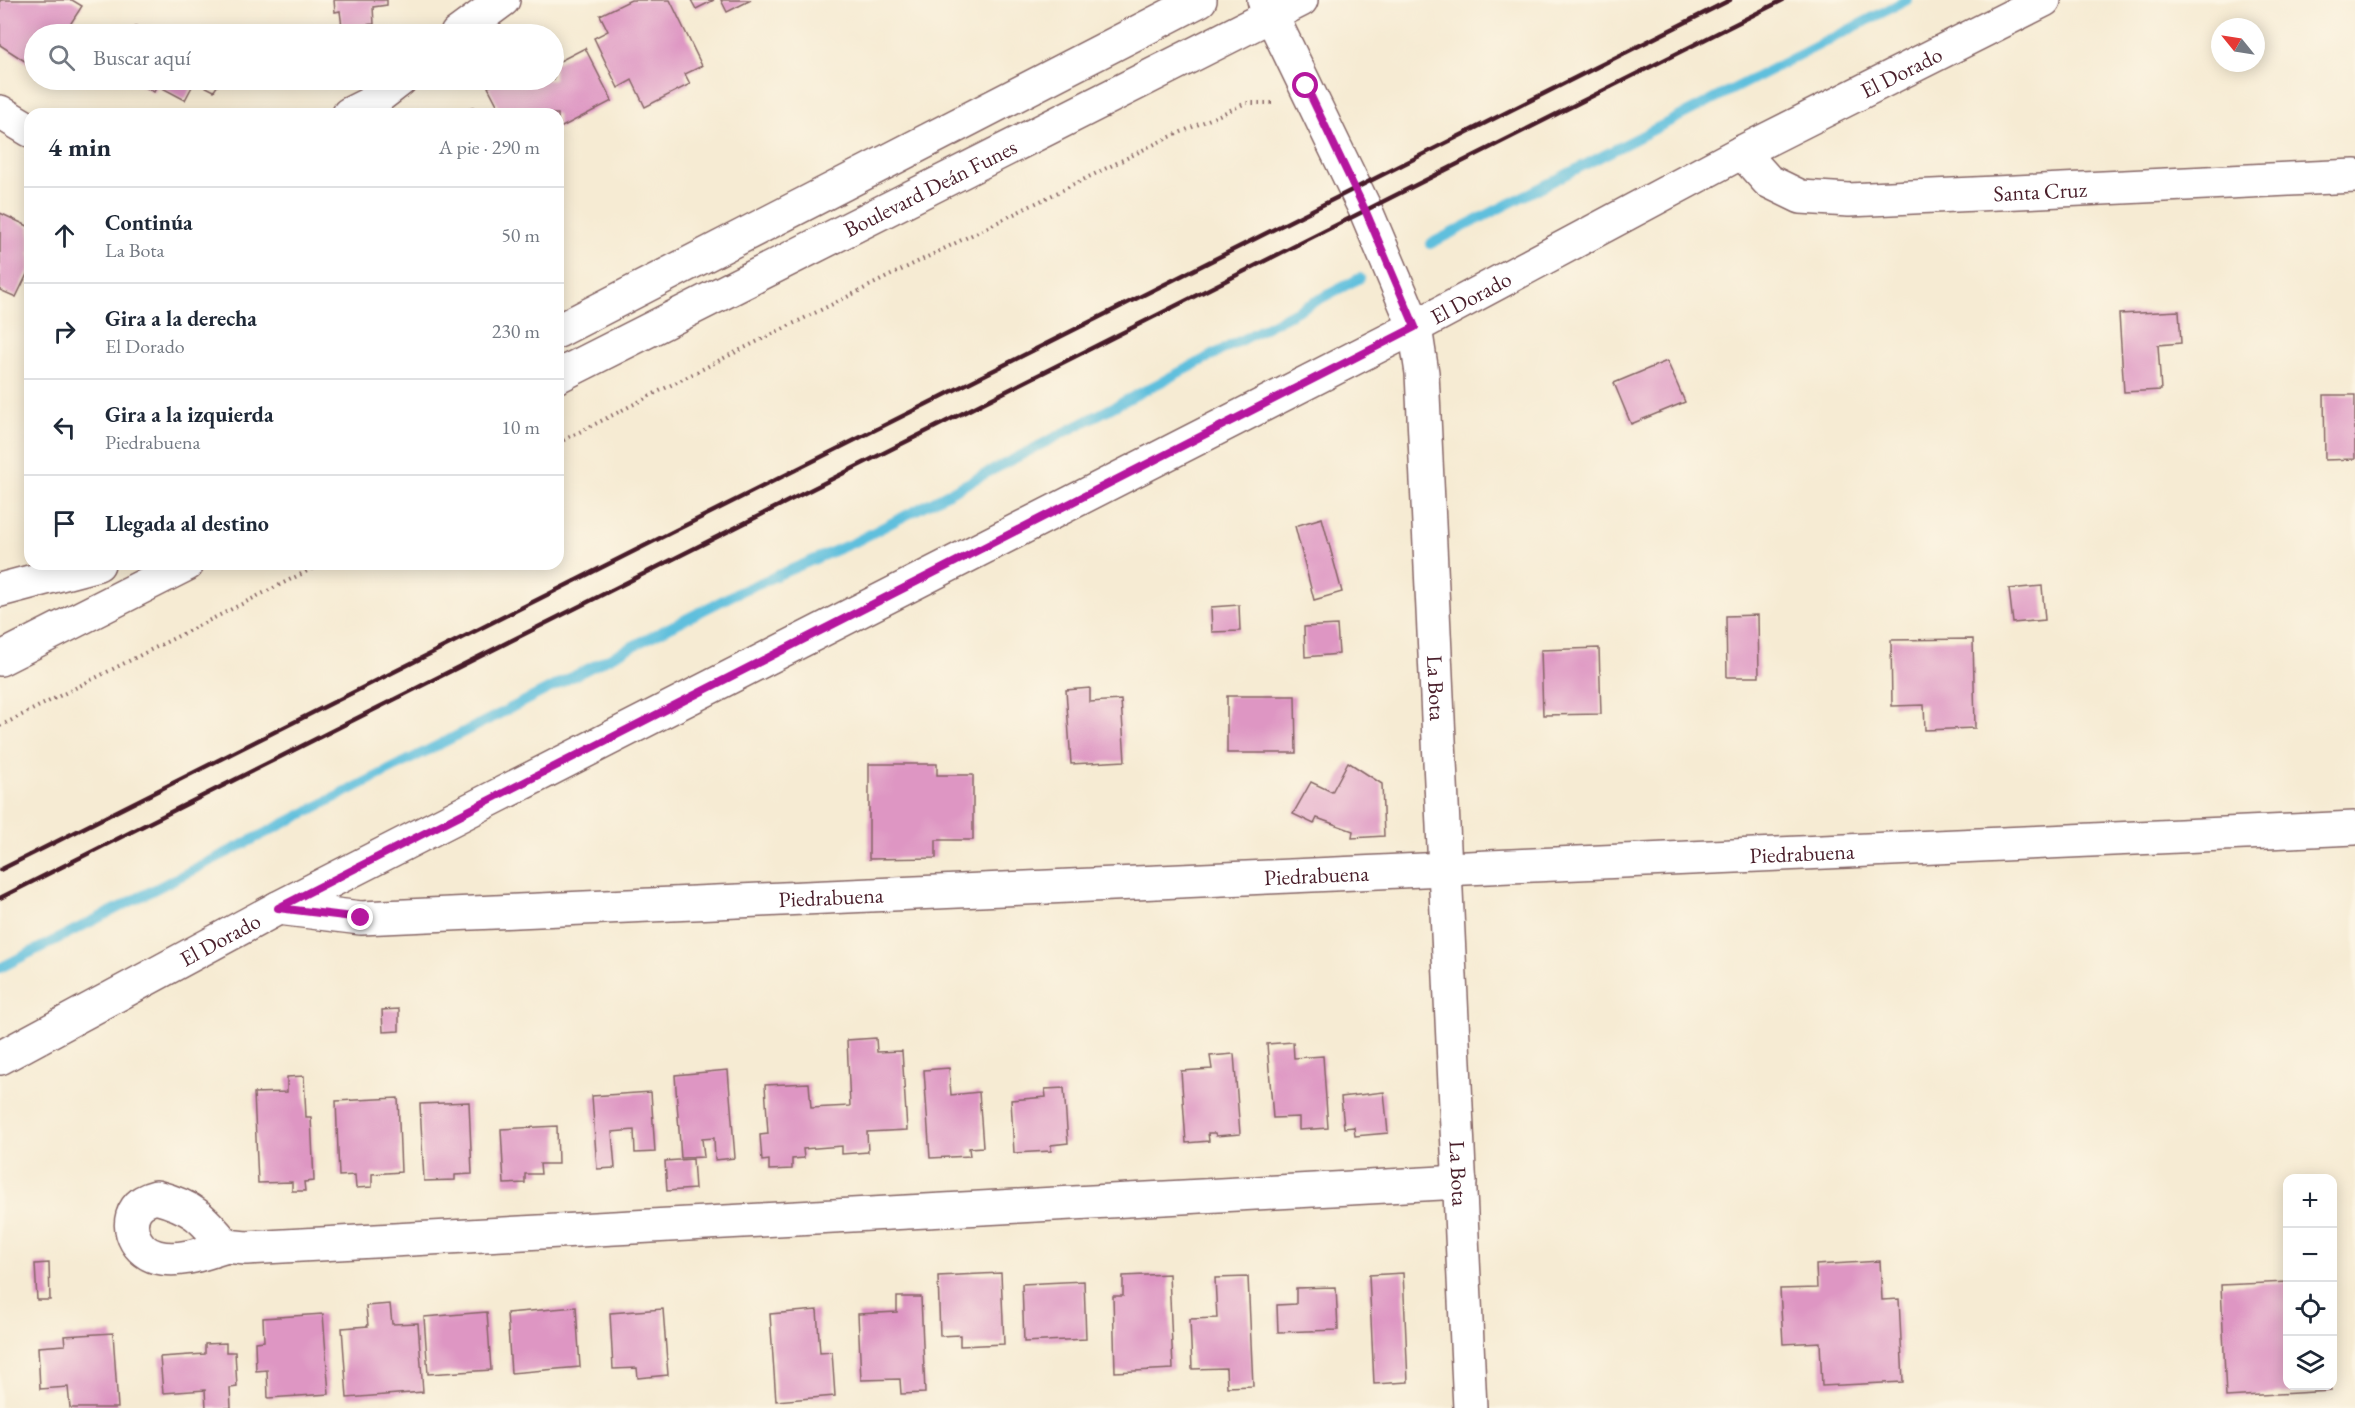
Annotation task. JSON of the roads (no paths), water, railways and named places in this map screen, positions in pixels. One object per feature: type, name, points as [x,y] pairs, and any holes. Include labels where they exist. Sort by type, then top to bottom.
[{"type":"street","points":[[471,24],[503,0]]},
{"type":"street","name":"Boulevard Deán Funes","points":[[564,328],[1200,0]]},
{"type":"street","name":"Boulevard Deán Funes","points":[[564,373],[1267,8],[1301,0]]},
{"type":"street","name":"El Dorado","points":[[0,1058],[278,908],[1415,327],[1742,152],[2044,0]]},
{"type":"street","name":"La Bota","points":[[1267,8],[1366,212],[1415,327],[1422,373],[1470,1408]]},
{"type":"street","points":[[361,108],[387,90]]},
{"type":"street","points":[[0,112],[24,126]]},
{"type":"street","name":"Santa Cruz","points":[[1742,152],[1768,181],[1801,197],[1849,200],[2355,176]]},
{"type":"street","points":[[0,590],[75,570]]},
{"type":"street","points":[[0,658],[175,570]]},
{"type":"street","name":"Piedrabuena","points":[[278,908],[361,918],[2355,828]]},
{"type":"street","points":[[226,1246],[246,1248],[1460,1182]]},
{"type":"waterway","points":[[1430,244],[1907,0]]},
{"type":"waterway","points":[[0,968],[741,591],[855,542],[1360,278]]},
{"type":"railway","points":[[0,870],[1730,0]]},
{"type":"railway","points":[[0,898],[1783,0]]}]
